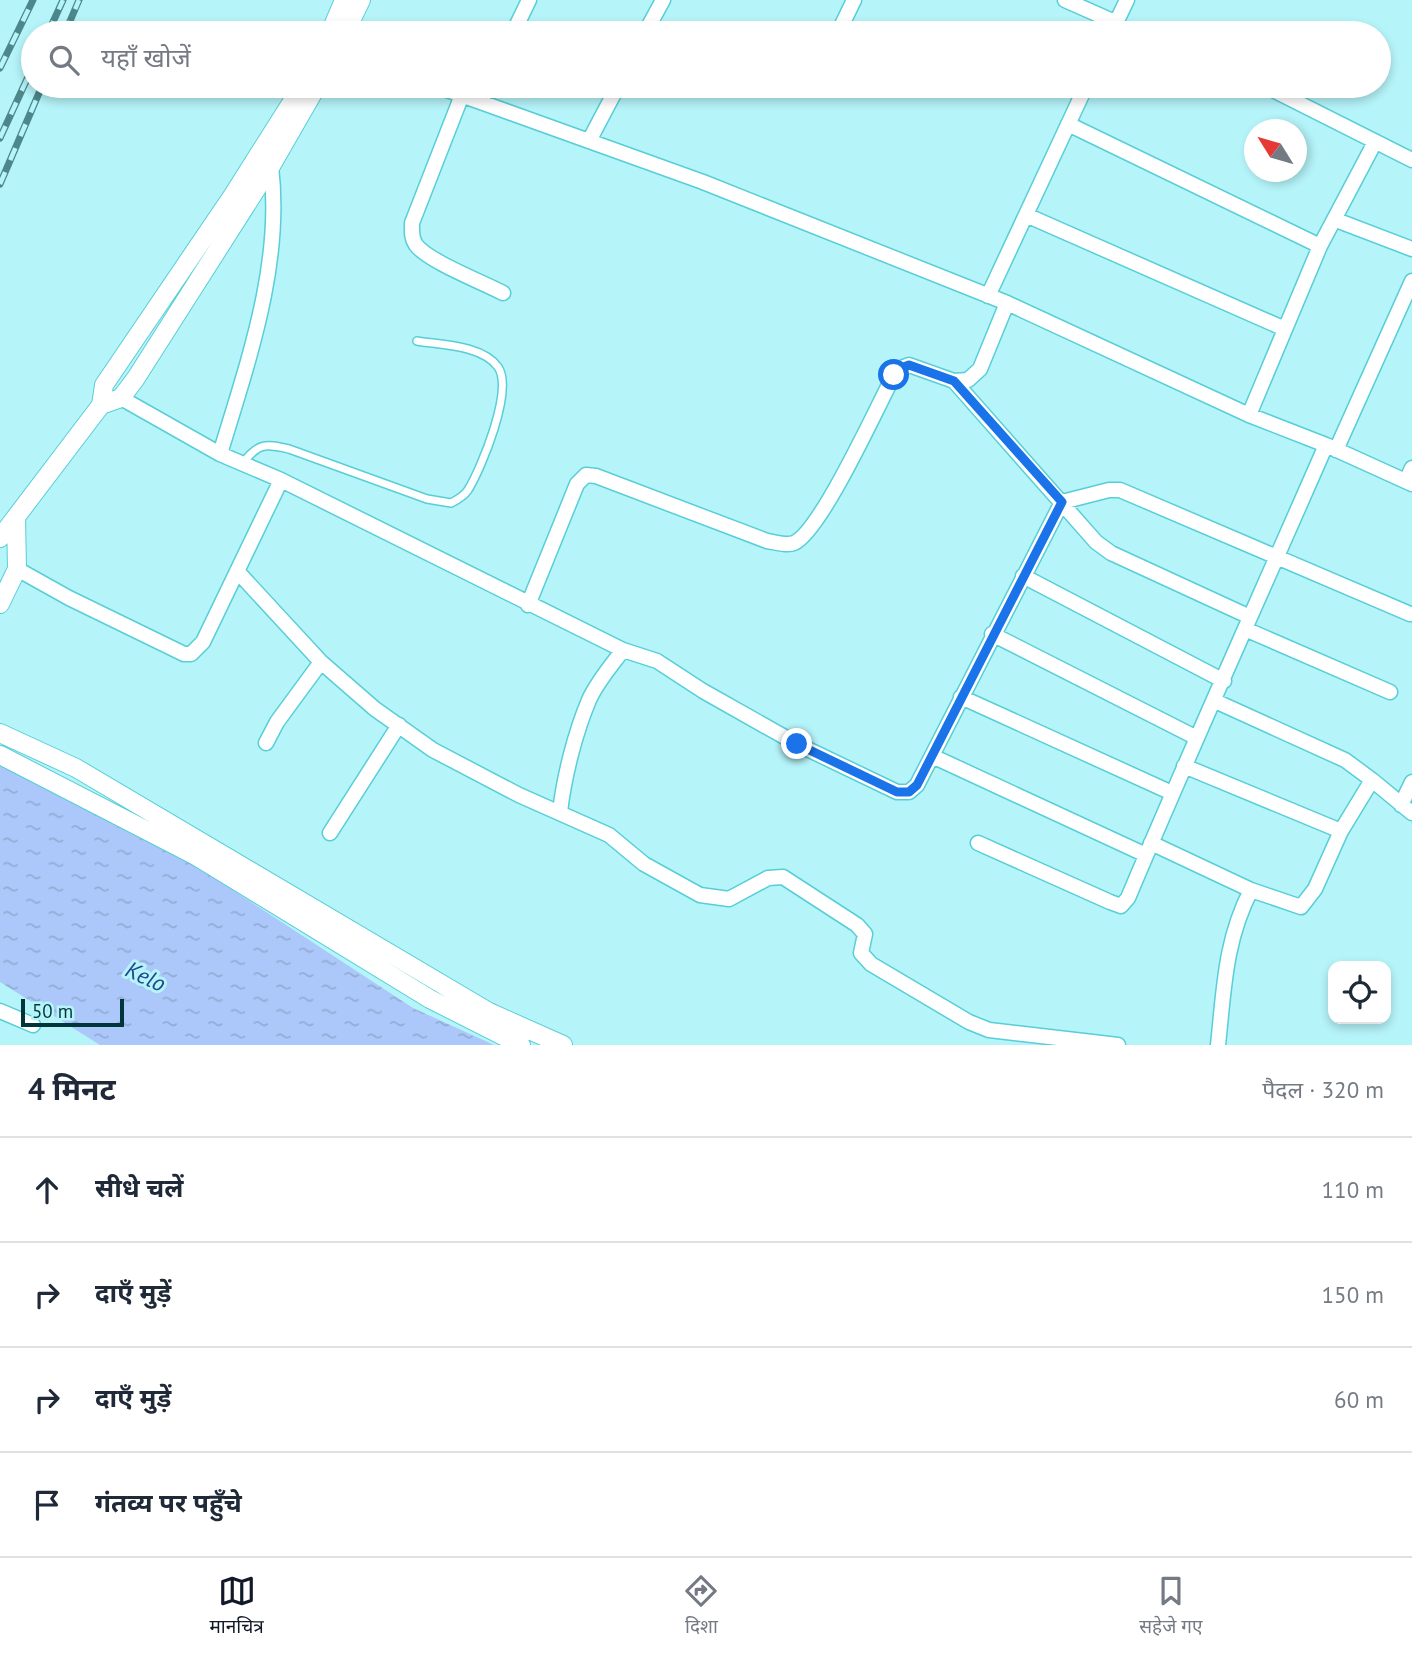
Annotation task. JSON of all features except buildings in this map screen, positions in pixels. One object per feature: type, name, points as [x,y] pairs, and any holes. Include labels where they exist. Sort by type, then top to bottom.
[{"type":"street","points":[[335,21],[344,0]]},
{"type":"street","points":[[351,21],[361,0]]},
{"type":"street","points":[[519,21],[529,0]]},
{"type":"street","points":[[652,21],[663,0]]},
{"type":"street","points":[[844,21],[854,0]]},
{"type":"street","points":[[1065,0],[1102,21]]},
{"type":"street","points":[[1117,21],[1127,0]]},
{"type":"street","points":[[0,538],[102,405],[104,385],[233,195],[294,98]]},
{"type":"street","points":[[102,405],[121,398],[271,166],[310,98]]},
{"type":"street","points":[[461,98],[412,223],[411,236],[416,245],[429,255],[503,293]]},
{"type":"street","points":[[470,98],[703,182],[1007,303],[1249,415],[1410,478]]},
{"type":"street","points":[[481,102],[483,98]]},
{"type":"street","points":[[589,141],[612,98]]},
{"type":"street","points":[[988,296],[1080,98]]},
{"type":"street","points":[[1289,98],[1412,160]]},
{"type":"street","points":[[1068,124],[1320,246]]},
{"type":"street","points":[[1249,415],[1320,246],[1375,142]]},
{"type":"street","points":[[220,454],[250,353],[265,288],[274,220],[275,199],[271,166]]},
{"type":"street","points":[[1026,215],[1285,329]]},
{"type":"street","points":[[1336,220],[1412,249]]},
{"type":"street","points":[[978,843],[1121,906],[1128,898],[1277,557],[1412,281]]},
{"type":"street","points":[[528,605],[577,484],[586,475],[596,476],[767,541],[792,544],[805,536],[825,508],[894,375],[909,365],[954,381],[968,380],[980,369],[1007,303]]},
{"type":"street","points":[[954,381],[1096,542],[1111,553],[1390,692]]},
{"type":"street","points":[[121,398],[220,454],[281,480],[528,605],[623,650],[657,661],[703,691],[797,744],[897,792],[909,792],[917,785],[992,634],[1062,502],[1109,490],[1120,490],[1410,614]]},
{"type":"street","points":[[13,577],[69,598],[184,654],[191,654],[202,642],[281,480]]},
{"type":"street","points":[[0,604],[13,577],[16,517]]},
{"type":"street","points":[[237,571],[321,662],[375,709],[433,750],[519,794],[609,835],[645,864],[700,895],[729,900],[768,878],[788,879],[865,934],[866,941],[861,953],[871,964],[969,1022],[989,1030],[1118,1045]]},
{"type":"street","points":[[1023,576],[1224,681]]},
{"type":"street","points":[[992,634],[1197,738]]},
{"type":"street","points":[[559,812],[563,785],[589,700],[623,650]]},
{"type":"street","points":[[266,743],[277,722],[321,662]]},
{"type":"street","points":[[961,697],[1172,793]]},
{"type":"street","points":[[1214,701],[1345,760],[1406,809],[1412,782]]},
{"type":"street","points":[[330,833],[399,725]]},
{"type":"street","points":[[0,733],[76,768],[489,1012],[563,1045]]},
{"type":"street","points":[[0,755],[196,856],[430,999],[521,1045]]},
{"type":"street","points":[[932,756],[1148,849],[1301,907],[1315,889],[1341,831],[1372,780]]},
{"type":"street","points":[[1184,766],[1341,831]]},
{"type":"street","points":[[1218,1045],[1227,958],[1238,914],[1251,890]]},
{"type":"street","points":[[0,1011],[33,1025]]},
{"type":"lane","points":[[243,464],[251,452],[267,444],[289,449],[426,499],[451,503],[466,493],[492,439],[504,384],[498,367],[479,353],[417,341]]},
{"type":"water","name":"Kelo","points":[[0,758],[135,826],[413,1008],[494,1045],[100,1045],[0,982]]},
{"type":"railway","points":[[23,21],[33,0]]},
{"type":"railway","points":[[53,21],[63,0]]},
{"type":"railway","points":[[70,21],[79,0]]},
{"type":"railway","points":[[0,68],[21,25]]},
{"type":"railway","points":[[0,138],[21,92]]},
{"type":"railway","points":[[0,184],[37,98]]},
{"type":"route","points":[[797,744],[897,792],[909,792],[917,785],[992,634],[1062,502],[954,381],[909,365],[894,375]]}]
